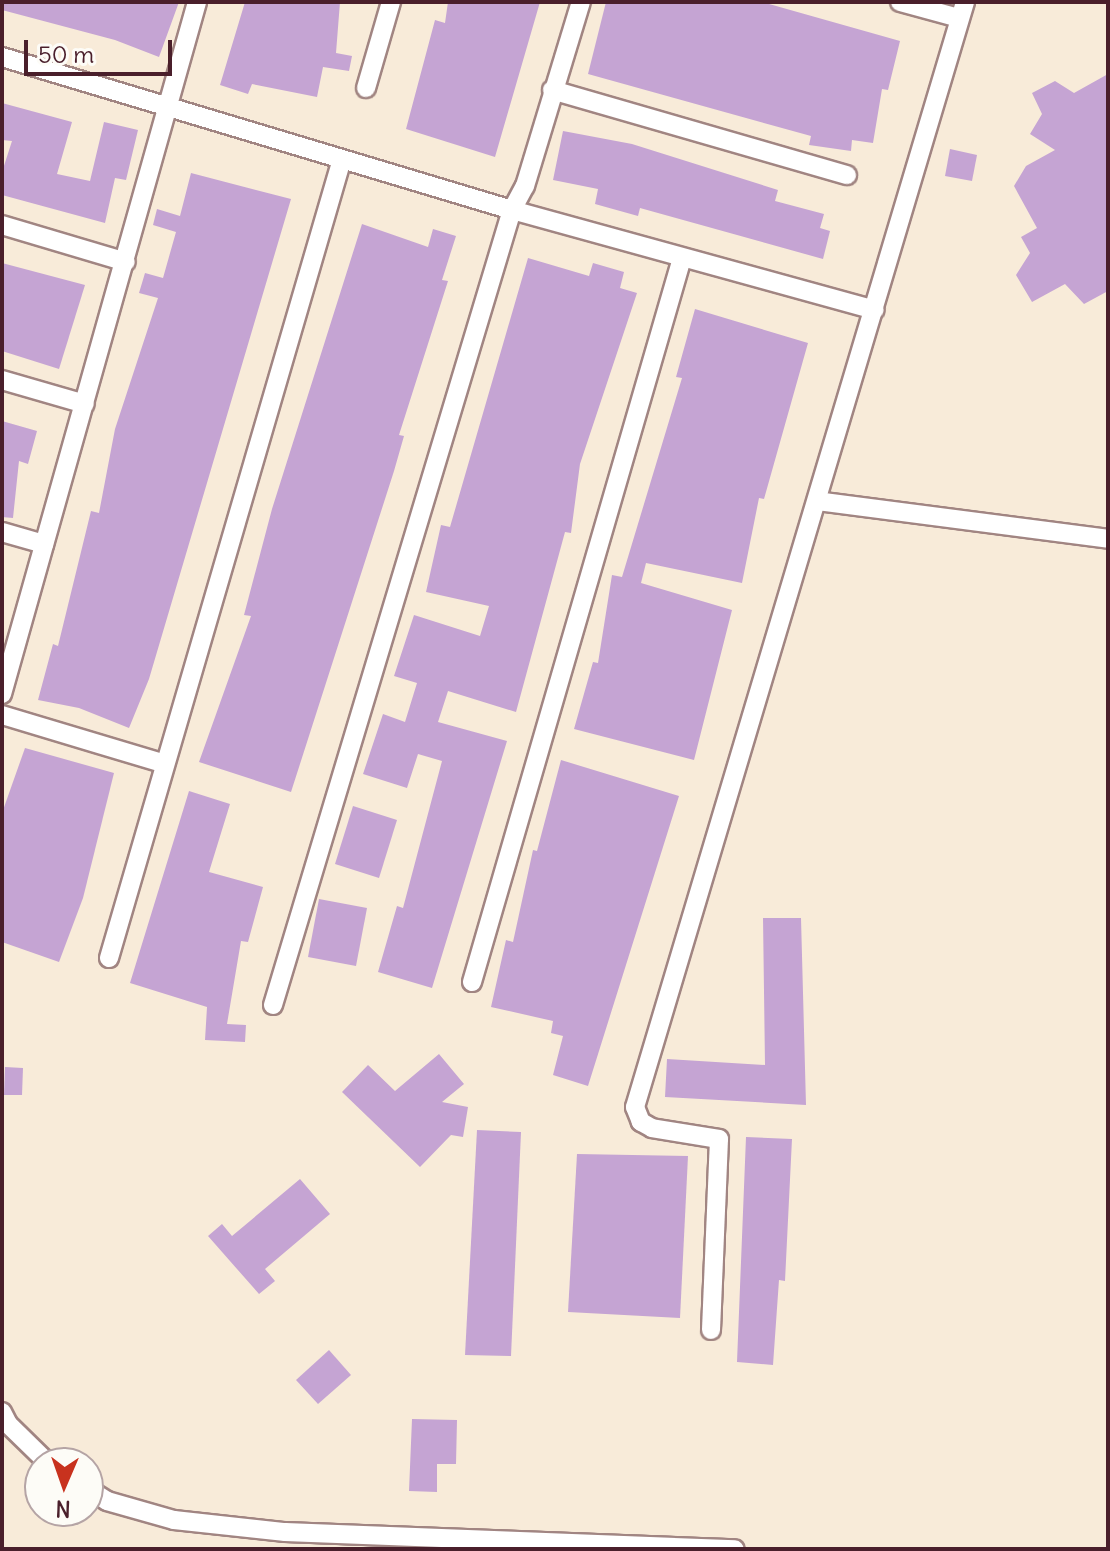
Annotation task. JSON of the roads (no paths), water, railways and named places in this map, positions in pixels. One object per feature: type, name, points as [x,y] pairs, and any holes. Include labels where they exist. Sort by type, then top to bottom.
[{"type":"street","points":[[2,694],[197,2]]},
{"type":"street","points":[[366,88],[391,2]]},
{"type":"street","points":[[273,1005],[512,210],[525,186],[581,2]]},
{"type":"street","points":[[711,1330],[719,1139],[652,1128],[641,1122],[635,1107],[962,10],[900,2]]},
{"type":"street","points":[[2,57],[512,210],[874,310]]},
{"type":"street","points":[[552,90],[847,175]]},
{"type":"street","points":[[109,958],[162,763],[342,159]]},
{"type":"street","points":[[2,225],[126,262]]},
{"type":"street","points":[[472,982],[682,258]]},
{"type":"street","points":[[2,380],[85,404]]},
{"type":"street","points":[[817,501],[1108,539]]},
{"type":"street","points":[[2,532],[44,544]]},
{"type":"street","points":[[2,715],[162,763]]},
{"type":"street","points":[[2,1412],[34,1447]]},
{"type":"street","points":[[104,1499],[174,1520],[285,1532],[488,1545],[735,1549]]}]
